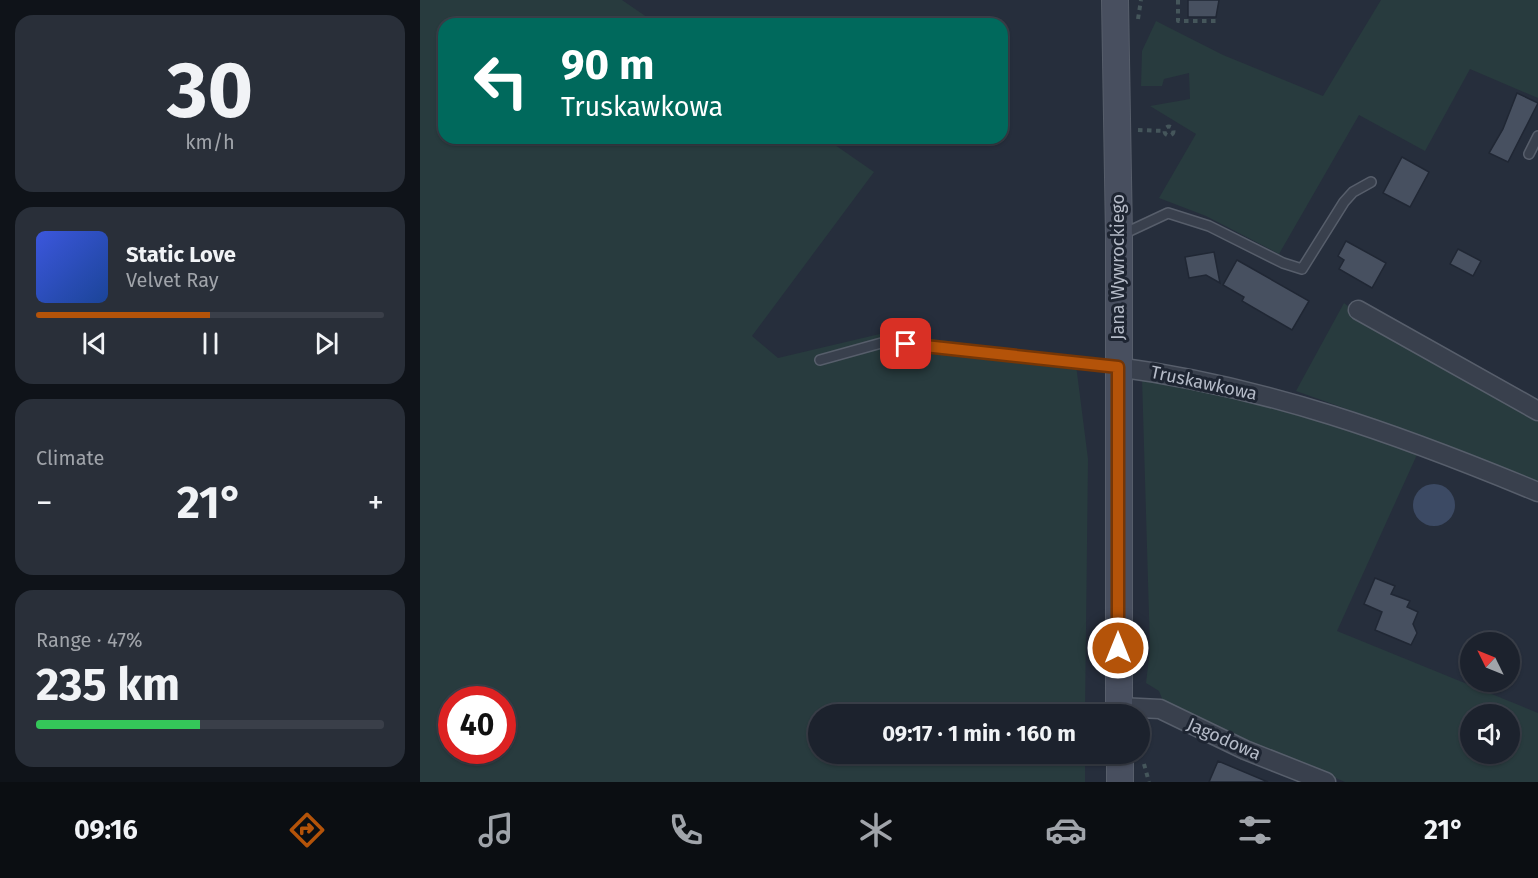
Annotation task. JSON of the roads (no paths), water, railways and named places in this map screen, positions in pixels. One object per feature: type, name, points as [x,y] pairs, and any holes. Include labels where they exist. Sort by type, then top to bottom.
[{"type":"street","name":"Jana Wywrockiego","points":[[1115,0],[1119,236],[1119,704]]},
{"type":"street","points":[[1358,310],[1538,411]]},
{"type":"street","name":"Truskawkowa","points":[[1118,367],[1184,375],[1303,404],[1446,454],[1538,492]]},
{"type":"street","name":"Jagodowa","points":[[1150,709],[1160,709],[1245,750],[1326,782]]},
{"type":"street","points":[[1120,764],[1120,782]]},
{"type":"lane","points":[[1529,154],[1538,136]]},
{"type":"lane","points":[[1119,236],[1168,213],[1209,226],[1282,263],[1302,269],[1344,202],[1353,192],[1371,182]]},
{"type":"lane","name":"Truskawkowa","points":[[820,360],[885,342],[1118,367]]},
{"type":"water","points":[[1434,484],[1449,490],[1455,505],[1449,520],[1434,526],[1419,520],[1413,505],[1419,490]]}]
